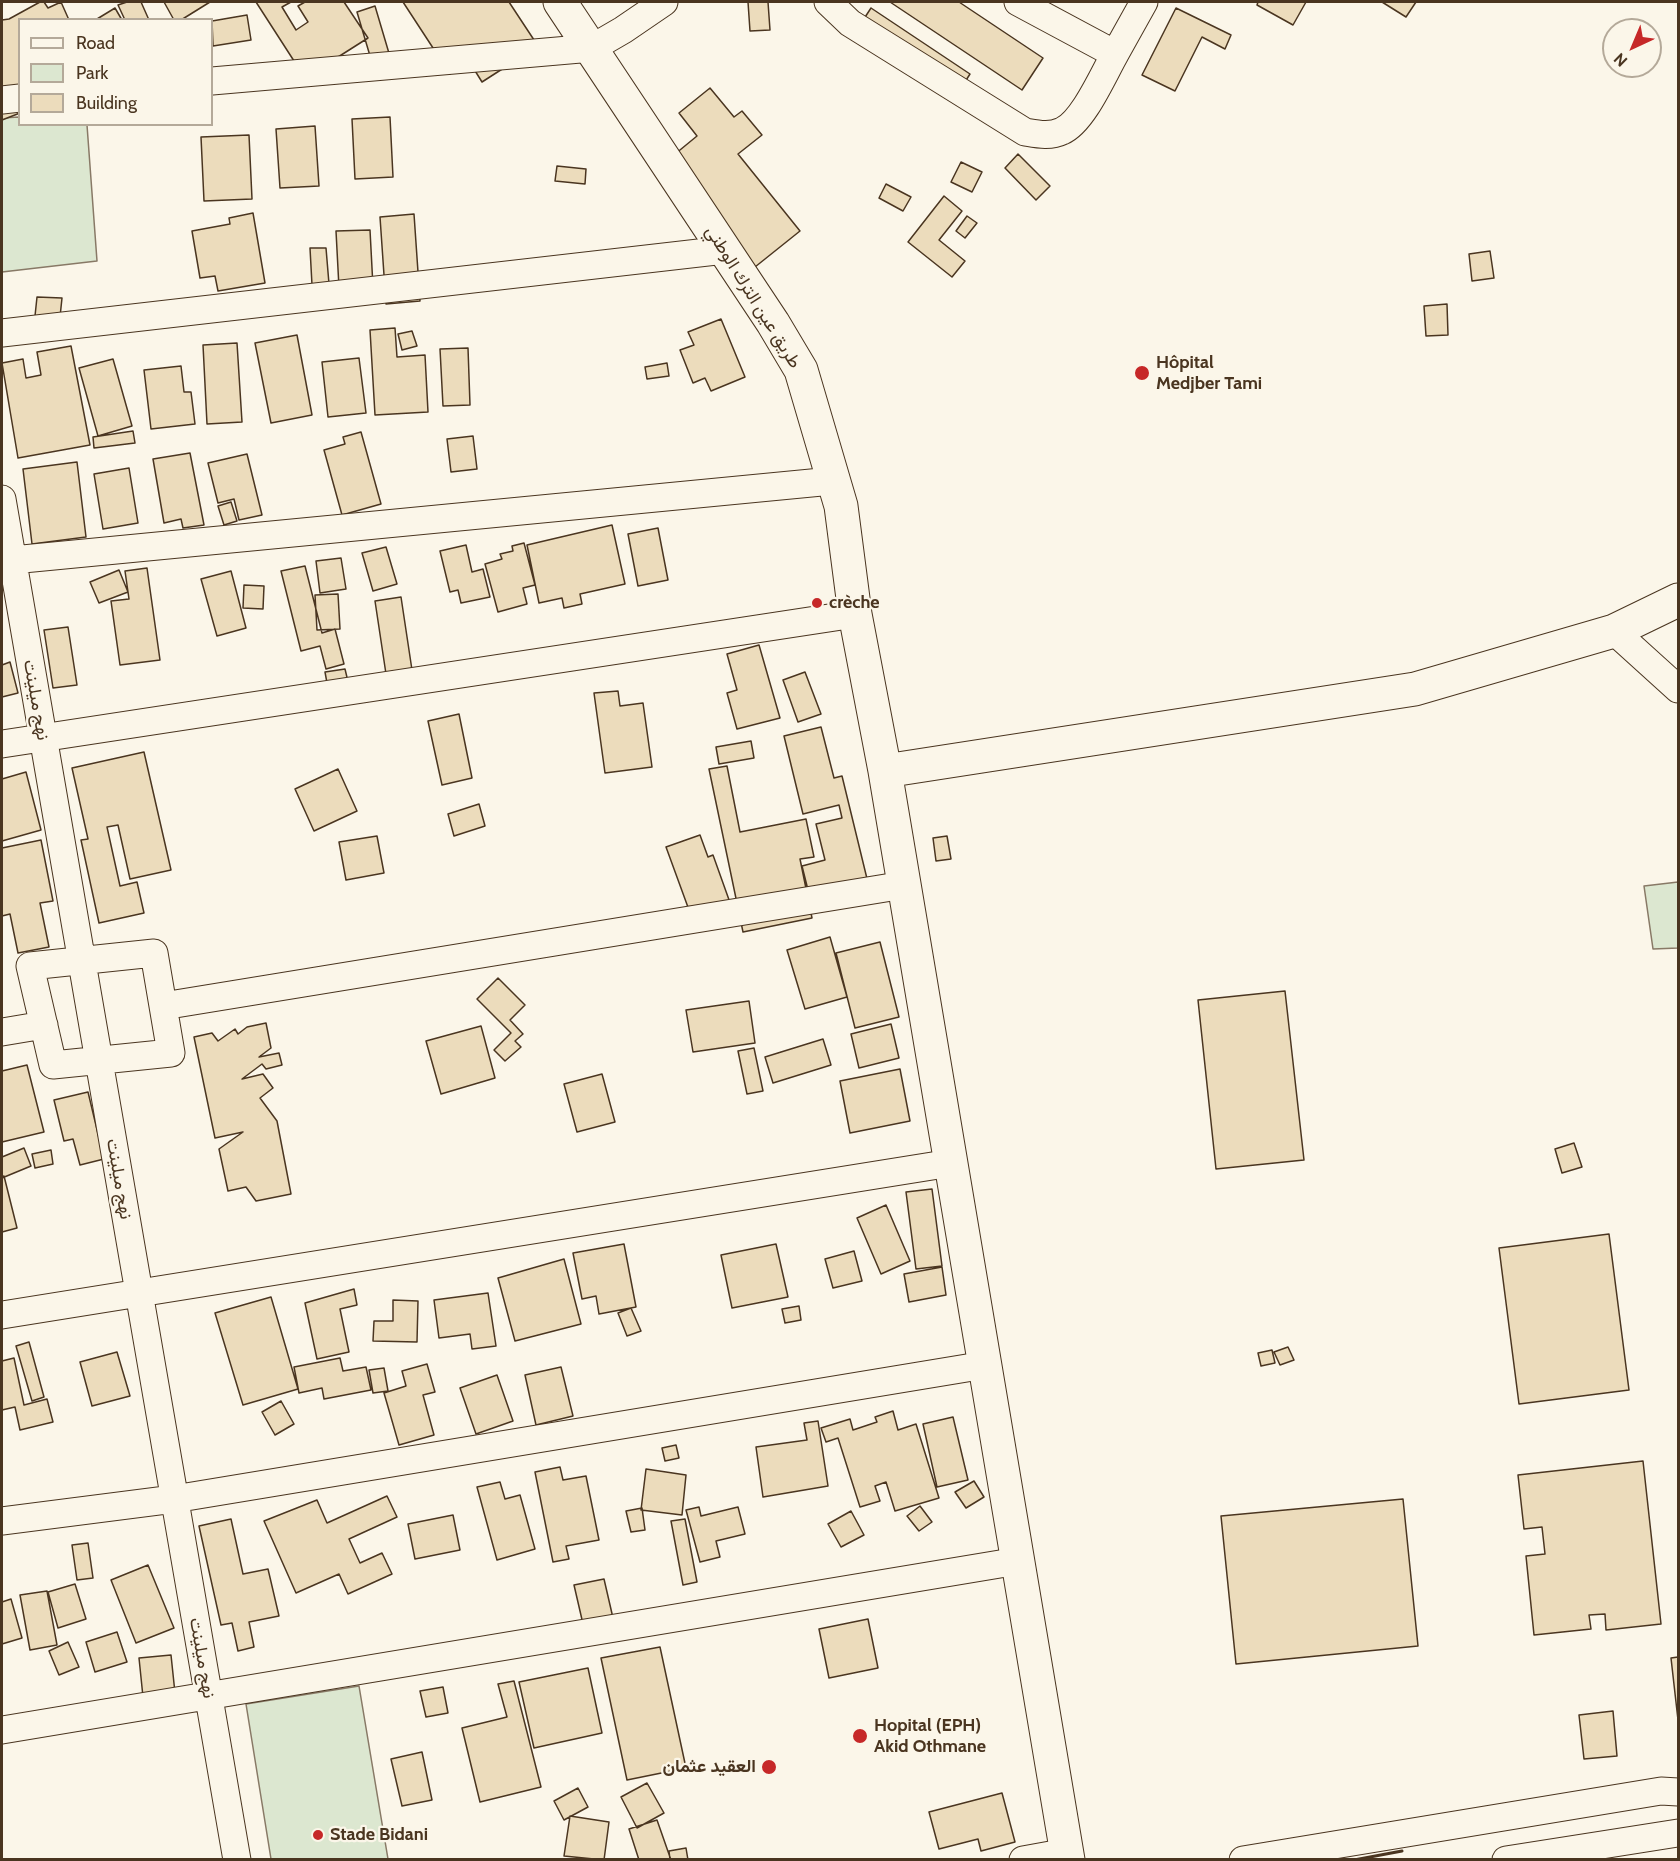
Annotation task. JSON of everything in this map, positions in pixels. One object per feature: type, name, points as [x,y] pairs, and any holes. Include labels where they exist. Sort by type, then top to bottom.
[{"type":"main road","name":"طريق عين الترك الوطني","points":[[560,2],[725,250],[801,370],[841,506],[855,614],[885,771],[1068,1856]]},
{"type":"main road","points":[[885,771],[1414,689],[1614,631],[1678,600]]},
{"type":"street","points":[[213,81],[592,48],[664,2]]},
{"type":"street","points":[[828,2],[850,23],[1025,132],[1047,135],[1063,131],[1078,117],[1144,2]]},
{"type":"street","points":[[1018,2],[1115,54]]},
{"type":"street","points":[[2,100],[18,98]]},
{"type":"street","points":[[2,333],[725,250]]},
{"type":"street","points":[[7,561],[832,481]]},
{"type":"street","name":"نهج ميلينت","points":[[2,499],[7,561],[43,736],[237,1860]]},
{"type":"street","points":[[2,744],[855,614]]},
{"type":"street","points":[[1614,631],[1678,689]]},
{"type":"street","points":[[163,1006],[904,885]]},
{"type":"street","points":[[154,953],[163,1006],[171,1053],[53,1065],[30,966],[154,953]]},
{"type":"street","points":[[2,1032],[44,1025]]},
{"type":"street","points":[[2,1315],[951,1163]]},
{"type":"street","points":[[2,1521],[174,1499],[985,1365]]},
{"type":"street","points":[[2,1730],[1018,1561]]},
{"type":"street","points":[[1243,1860],[1649,1793],[1678,1792]]},
{"type":"street","points":[[1506,1860],[1678,1833]]},
{"type":"street","points":[[1023,1860],[1068,1856]]},
{"type":"green space","points":[[18,117],[18,126],[87,126],[97,261],[2,272],[2,118]]},
{"type":"green space","points":[[1678,882],[1678,948],[1653,949],[1644,886]]},
{"type":"green space","points":[[359,1686],[388,1859],[271,1859],[246,1704]]},
{"type":"building","points":[[40,2],[44,2],[48,8],[61,2],[68,18],[18,18],[18,114],[2,120],[2,20],[9,19]]},
{"type":"building","points":[[127,2],[141,2],[148,18],[124,18],[118,5]]},
{"type":"building","points":[[164,2],[210,2],[184,18],[173,18]]},
{"type":"building","points":[[256,2],[291,2],[282,7],[296,30],[308,22],[298,6],[305,2],[344,2],[368,38],[305,78]]},
{"type":"building","points":[[403,2],[509,2],[538,46],[482,82],[469,61],[450,74]]},
{"type":"building","points":[[748,2],[768,2],[770,30],[750,31]]},
{"type":"building","points":[[890,2],[959,2],[1043,58],[1022,90]]},
{"type":"building","points":[[1258,2],[1306,2],[1293,25],[1257,5]]},
{"type":"building","points":[[1382,2],[1416,2],[1406,17]]},
{"type":"building","points":[[375,6],[391,60],[373,66],[357,12]]},
{"type":"building","points":[[115,8],[121,18],[99,18]]},
{"type":"building","points":[[871,8],[970,74],[956,96],[856,31]]},
{"type":"building","points":[[1176,8],[1231,35],[1225,49],[1202,37],[1175,91],[1142,75]]},
{"type":"building","points":[[247,15],[251,40],[213,46],[213,21]]},
{"type":"building","points":[[710,88],[734,117],[742,111],[762,135],[738,154],[800,231],[755,267],[669,159],[697,136],[679,113]]},
{"type":"building","points":[[390,117],[393,177],[355,179],[352,119]]},
{"type":"building","points":[[315,126],[319,186],[280,188],[276,129]]},
{"type":"building","points":[[249,135],[252,199],[204,201],[201,137]]},
{"type":"building","points":[[1018,154],[1050,186],[1036,200],[1005,168]]},
{"type":"building","points":[[961,162],[982,172],[972,192],[951,182]]},
{"type":"building","points":[[557,166],[586,169],[585,184],[555,181]]},
{"type":"building","points":[[886,184],[911,197],[903,211],[879,198]]},
{"type":"building","points":[[944,196],[962,211],[939,240],[965,261],[952,277],[908,242]]},
{"type":"building","points":[[253,213],[265,283],[218,291],[215,276],[200,278],[192,231],[230,224],[229,218]]},
{"type":"building","points":[[414,214],[420,301],[386,304],[380,217]]},
{"type":"building","points":[[967,216],[977,223],[965,238],[956,231]]},
{"type":"building","points":[[370,230],[373,287],[339,288],[336,231]]},
{"type":"building","points":[[310,248],[326,248],[329,284],[312,285]]},
{"type":"building","points":[[1490,251],[1494,278],[1472,281],[1469,254]]},
{"type":"building","points":[[37,297],[62,298],[60,317],[35,316]]},
{"type":"building","points":[[1447,304],[1448,335],[1426,336],[1424,306]]},
{"type":"building","points":[[721,319],[745,377],[711,391],[705,378],[693,383],[680,350],[694,345],[688,332]]},
{"type":"building","points":[[395,328],[397,357],[425,355],[428,412],[375,415],[370,330]]},
{"type":"building","points":[[412,331],[417,346],[402,350],[398,334]]},
{"type":"building","points":[[297,335],[312,415],[271,423],[255,343]]},
{"type":"building","points":[[237,343],[242,422],[207,424],[203,345]]},
{"type":"building","points":[[71,346],[90,445],[18,458],[2,363],[23,359],[26,378],[41,375],[37,352]]},
{"type":"building","points":[[468,348],[470,405],[443,406],[440,349]]},
{"type":"building","points":[[359,358],[366,413],[328,417],[322,362]]},
{"type":"building","points":[[113,359],[132,426],[98,436],[79,368]]},
{"type":"building","points":[[667,363],[669,376],[647,379],[645,367]]},
{"type":"building","points":[[181,366],[184,392],[191,392],[195,424],[151,429],[144,370]]},
{"type":"building","points":[[133,431],[135,443],[94,448],[93,437]]},
{"type":"building","points":[[361,432],[381,504],[342,515],[324,450],[345,444],[343,437]]},
{"type":"building","points":[[473,436],[477,469],[451,472],[447,439]]},
{"type":"building","points":[[190,453],[204,525],[183,528],[181,519],[164,523],[153,459]]},
{"type":"building","points":[[247,454],[262,515],[239,520],[234,499],[218,503],[208,463]]},
{"type":"building","points":[[77,462],[86,537],[32,544],[23,469]]},
{"type":"building","points":[[129,468],[138,523],[103,529],[94,474]]},
{"type":"building","points":[[231,502],[237,521],[224,525],[218,506]]},
{"type":"building","points":[[612,525],[625,584],[580,594],[582,604],[564,608],[562,598],[539,603],[527,545]]},
{"type":"building","points":[[658,528],[668,580],[638,586],[628,534]]},
{"type":"building","points":[[524,543],[535,585],[523,588],[527,604],[498,612],[485,564],[502,559],[500,554],[513,551],[512,546]]},
{"type":"building","points":[[466,545],[472,572],[483,569],[490,597],[461,603],[458,590],[450,592],[440,551]]},
{"type":"building","points":[[386,547],[397,584],[373,591],[362,553]]},
{"type":"building","points":[[341,558],[346,589],[320,593],[316,561]]},
{"type":"building","points":[[305,566],[322,633],[335,629],[344,664],[326,669],[320,646],[301,651],[281,571]]},
{"type":"building","points":[[147,568],[160,660],[120,665],[111,601],[129,599],[125,571]]},
{"type":"building","points":[[119,570],[128,592],[99,603],[90,582]]},
{"type":"building","points":[[231,571],[246,628],[217,636],[201,579]]},
{"type":"building","points":[[244,585],[264,586],[263,609],[243,608]]},
{"type":"building","points":[[338,594],[340,629],[317,630],[315,595]]},
{"type":"building","points":[[401,597],[412,670],[386,674],[375,601]]},
{"type":"building","points":[[68,627],[77,685],[53,688],[44,630]]},
{"type":"building","points":[[759,645],[780,718],[737,729],[727,693],[737,690],[727,654]]},
{"type":"building","points":[[10,662],[18,693],[2,697],[2,665]]},
{"type":"building","points":[[345,669],[350,690],[329,694],[325,672]]},
{"type":"building","points":[[805,672],[821,714],[798,722],[783,680]]},
{"type":"building","points":[[618,691],[620,706],[643,703],[652,767],[605,773],[594,693]]},
{"type":"building","points":[[459,714],[472,778],[442,785],[428,721]]},
{"type":"building","points":[[821,727],[834,778],[842,776],[870,891],[812,906],[802,866],[825,860],[816,824],[842,818],[839,805],[803,814],[784,736]]},
{"type":"building","points":[[751,741],[754,758],[719,764],[716,747]]},
{"type":"building","points":[[144,752],[171,870],[130,879],[118,825],[107,827],[120,886],[137,882],[144,913],[99,923],[81,840],[88,839],[72,768]]},
{"type":"building","points":[[727,766],[740,832],[806,819],[814,857],[800,859],[812,918],[743,932],[709,769]]},
{"type":"building","points":[[338,769],[357,811],[314,831],[295,789]]},
{"type":"building","points":[[26,772],[41,830],[2,841],[2,779]]},
{"type":"building","points":[[479,804],[485,826],[454,836],[448,814]]},
{"type":"building","points":[[700,835],[708,857],[713,855],[733,911],[689,910],[666,847]]},
{"type":"building","points":[[377,836],[384,873],[346,880],[339,842]]},
{"type":"building","points":[[947,836],[951,859],[936,861],[933,838]]},
{"type":"building","points":[[41,840],[53,901],[40,903],[49,947],[18,953],[10,914],[2,916],[2,848]]},
{"type":"building","points":[[830,937],[847,997],[805,1009],[787,950]]},
{"type":"building","points":[[880,942],[899,1017],[855,1028],[836,953]]},
{"type":"building","points":[[498,978],[525,1005],[510,1020],[523,1034],[515,1041],[521,1047],[505,1061],[494,1050],[511,1033],[477,999]]},
{"type":"building","points":[[1285,991],[1304,1160],[1216,1169],[1198,1000]]},
{"type":"building","points":[[749,1001],[755,1043],[693,1052],[686,1010]]},
{"type":"building","points":[[266,1023],[271,1048],[259,1057],[279,1053],[282,1065],[266,1069],[262,1064],[242,1079],[263,1074],[273,1088],[260,1098],[277,1121],[291,1194],[256,1201],[246,1187],[228,1191],[219,1149],[243,1132],[215,1138],[194,1037],[212,1033],[218,1041],[235,1029],[238,1034],[247,1027]]},
{"type":"building","points":[[891,1024],[899,1058],[859,1068],[851,1034]]},
{"type":"building","points":[[481,1026],[495,1078],[441,1094],[426,1041]]},
{"type":"building","points":[[823,1039],[831,1065],[773,1083],[765,1057]]},
{"type":"building","points":[[754,1048],[763,1091],[747,1094],[738,1051]]},
{"type":"building","points":[[27,1065],[44,1132],[2,1142],[2,1071]]},
{"type":"building","points":[[900,1069],[910,1121],[850,1133],[840,1081]]},
{"type":"building","points":[[602,1074],[615,1122],[577,1132],[564,1084]]},
{"type":"building","points":[[88,1092],[104,1159],[80,1165],[73,1139],[64,1141],[54,1100]]},
{"type":"building","points":[[1574,1143],[1582,1167],[1562,1173],[1555,1149]]},
{"type":"building","points":[[24,1148],[31,1166],[2,1178],[2,1157]]},
{"type":"building","points":[[51,1150],[53,1164],[35,1168],[32,1154]]},
{"type":"building","points":[[4,1176],[17,1228],[2,1232],[2,1177]]},
{"type":"building","points":[[932,1189],[942,1266],[916,1269],[906,1192]]},
{"type":"building","points":[[886,1205],[910,1261],[881,1274],[857,1218]]},
{"type":"building","points":[[1609,1234],[1629,1390],[1519,1404],[1499,1248]]},
{"type":"building","points":[[624,1244],[636,1307],[599,1314],[596,1296],[582,1299],[573,1253]]},
{"type":"building","points":[[776,1244],[788,1297],[732,1308],[721,1255]]},
{"type":"building","points":[[854,1251],[862,1281],[833,1288],[825,1259]]},
{"type":"building","points":[[564,1259],[581,1324],[515,1341],[498,1278]]},
{"type":"building","points":[[942,1267],[946,1295],[909,1302],[904,1274]]},
{"type":"building","points":[[354,1289],[357,1305],[340,1309],[349,1352],[317,1359],[305,1303]]},
{"type":"building","points":[[488,1293],[496,1346],[472,1349],[470,1334],[439,1338],[434,1300]]},
{"type":"building","points":[[271,1297],[298,1389],[243,1405],[215,1313]]},
{"type":"building","points":[[393,1300],[418,1301],[417,1342],[373,1341],[374,1321],[393,1321]]},
{"type":"building","points":[[799,1306],[801,1320],[785,1323],[782,1309]]},
{"type":"building","points":[[631,1308],[641,1331],[627,1336],[618,1313]]},
{"type":"building","points":[[29,1342],[44,1397],[32,1401],[16,1346]]},
{"type":"building","points":[[1288,1347],[1294,1360],[1280,1365],[1274,1352]]},
{"type":"building","points":[[1272,1350],[1275,1363],[1261,1366],[1258,1353]]},
{"type":"building","points":[[117,1352],[130,1396],[92,1406],[80,1362]]},
{"type":"building","points":[[14,1358],[24,1405],[47,1399],[53,1422],[20,1430],[15,1407],[2,1410],[2,1361]]},
{"type":"building","points":[[340,1358],[343,1371],[366,1367],[371,1390],[324,1399],[322,1388],[299,1393],[294,1367]]},
{"type":"building","points":[[427,1364],[435,1392],[423,1395],[434,1435],[399,1445],[384,1393],[406,1386],[402,1371]]},
{"type":"building","points":[[561,1367],[573,1416],[536,1425],[525,1375]]},
{"type":"building","points":[[384,1368],[388,1391],[373,1393],[369,1370]]},
{"type":"building","points":[[497,1375],[513,1421],[476,1434],[460,1388]]},
{"type":"building","points":[[281,1401],[294,1424],[275,1435],[262,1412]]},
{"type":"building","points":[[893,1411],[898,1430],[916,1424],[939,1498],[895,1511],[886,1482],[875,1486],[880,1501],[860,1507],[838,1438],[826,1442],[821,1428],[850,1419],[853,1430],[877,1422],[875,1417]]},
{"type":"building","points":[[953,1417],[968,1480],[937,1487],[923,1424]]},
{"type":"building","points":[[818,1421],[828,1486],[763,1497],[756,1447],[807,1440],[804,1423]]},
{"type":"building","points":[[676,1445],[679,1458],[665,1461],[662,1448]]},
{"type":"building","points":[[1643,1461],[1661,1624],[1606,1630],[1605,1614],[1589,1615],[1591,1629],[1534,1635],[1526,1556],[1545,1554],[1542,1527],[1524,1529],[1518,1475]]},
{"type":"building","points":[[560,1467],[563,1480],[586,1476],[599,1540],[566,1546],[569,1559],[553,1562],[535,1472]]},
{"type":"building","points":[[646,1469],[686,1475],[682,1515],[641,1510]]},
{"type":"building","points":[[974,1481],[984,1497],[966,1508],[955,1492]]},
{"type":"building","points":[[500,1482],[505,1499],[520,1495],[535,1549],[497,1560],[477,1487]]},
{"type":"building","points":[[387,1496],[397,1517],[349,1539],[360,1563],[382,1553],[392,1574],[348,1594],[339,1574],[296,1593],[264,1521],[317,1500],[327,1523]]},
{"type":"building","points":[[1403,1499],[1418,1646],[1236,1664],[1221,1516]]},
{"type":"building","points":[[920,1506],[932,1522],[919,1531],[907,1516]]},
{"type":"building","points":[[699,1507],[701,1516],[738,1507],[745,1534],[716,1541],[720,1557],[700,1562],[686,1510]]},
{"type":"building","points":[[642,1508],[645,1530],[631,1532],[626,1511]]},
{"type":"building","points":[[851,1511],[864,1535],[841,1547],[828,1524]]},
{"type":"building","points":[[453,1515],[460,1550],[415,1559],[408,1524]]},
{"type":"building","points":[[231,1519],[243,1574],[268,1569],[279,1616],[249,1622],[254,1647],[238,1651],[232,1623],[221,1625],[199,1526]]},
{"type":"building","points":[[685,1519],[697,1582],[683,1585],[671,1521]]},
{"type":"building","points":[[88,1543],[93,1578],[77,1580],[72,1545]]},
{"type":"building","points":[[148,1565],[174,1628],[136,1643],[111,1580]]},
{"type":"building","points":[[604,1579],[613,1618],[583,1624],[574,1585]]},
{"type":"building","points":[[75,1584],[86,1619],[58,1628],[48,1592]]},
{"type":"building","points":[[47,1591],[57,1645],[30,1650],[20,1595]]},
{"type":"building","points":[[11,1599],[22,1638],[2,1644],[2,1602]]},
{"type":"building","points":[[868,1619],[878,1668],[829,1678],[819,1629]]},
{"type":"building","points":[[117,1632],[127,1662],[95,1672],[86,1642]]},
{"type":"building","points":[[68,1642],[79,1667],[59,1675],[49,1651]]},
{"type":"building","points":[[660,1647],[686,1768],[627,1780],[601,1658]]},
{"type":"building","points":[[171,1655],[175,1693],[143,1697],[139,1658]]},
{"type":"building","points":[[1678,1657],[1678,1720],[1671,1658]]},
{"type":"building","points":[[588,1668],[602,1733],[534,1748],[519,1682]]},
{"type":"building","points":[[514,1681],[541,1787],[480,1802],[462,1728],[507,1717],[498,1684]]},
{"type":"building","points":[[443,1687],[448,1713],[426,1717],[420,1691]]},
{"type":"building","points":[[1613,1711],[1617,1756],[1584,1759],[1579,1715]]},
{"type":"building","points":[[422,1752],[432,1800],[402,1806],[391,1759]]},
{"type":"building","points":[[647,1783],[664,1813],[637,1828],[621,1797]]},
{"type":"building","points":[[578,1788],[588,1807],[564,1820],[554,1801]]},
{"type":"building","points":[[1002,1793],[1015,1842],[981,1851],[978,1839],[939,1849],[929,1812]]},
{"type":"building","points":[[570,1816],[609,1822],[604,1860],[564,1856]]},
{"type":"building","points":[[657,1820],[671,1860],[639,1860],[629,1829]]},
{"type":"building","points":[[686,1848],[688,1860],[670,1860],[669,1851]]},
{"type":"wall","points":[[1354,1860],[1402,1851]]},
{"type":"place","name":"Hôpital Medjber Tami","points":[[1142,373]]},
{"type":"place","name":"crèche","points":[[817,603]]},
{"type":"place","name":"Hopital (EPH) Akid Othmane","points":[[860,1736]]},
{"type":"place","name":"العقيد عثمان","points":[[769,1767]]},
{"type":"place","name":"Stade Bidani","points":[[318,1835]]}]
